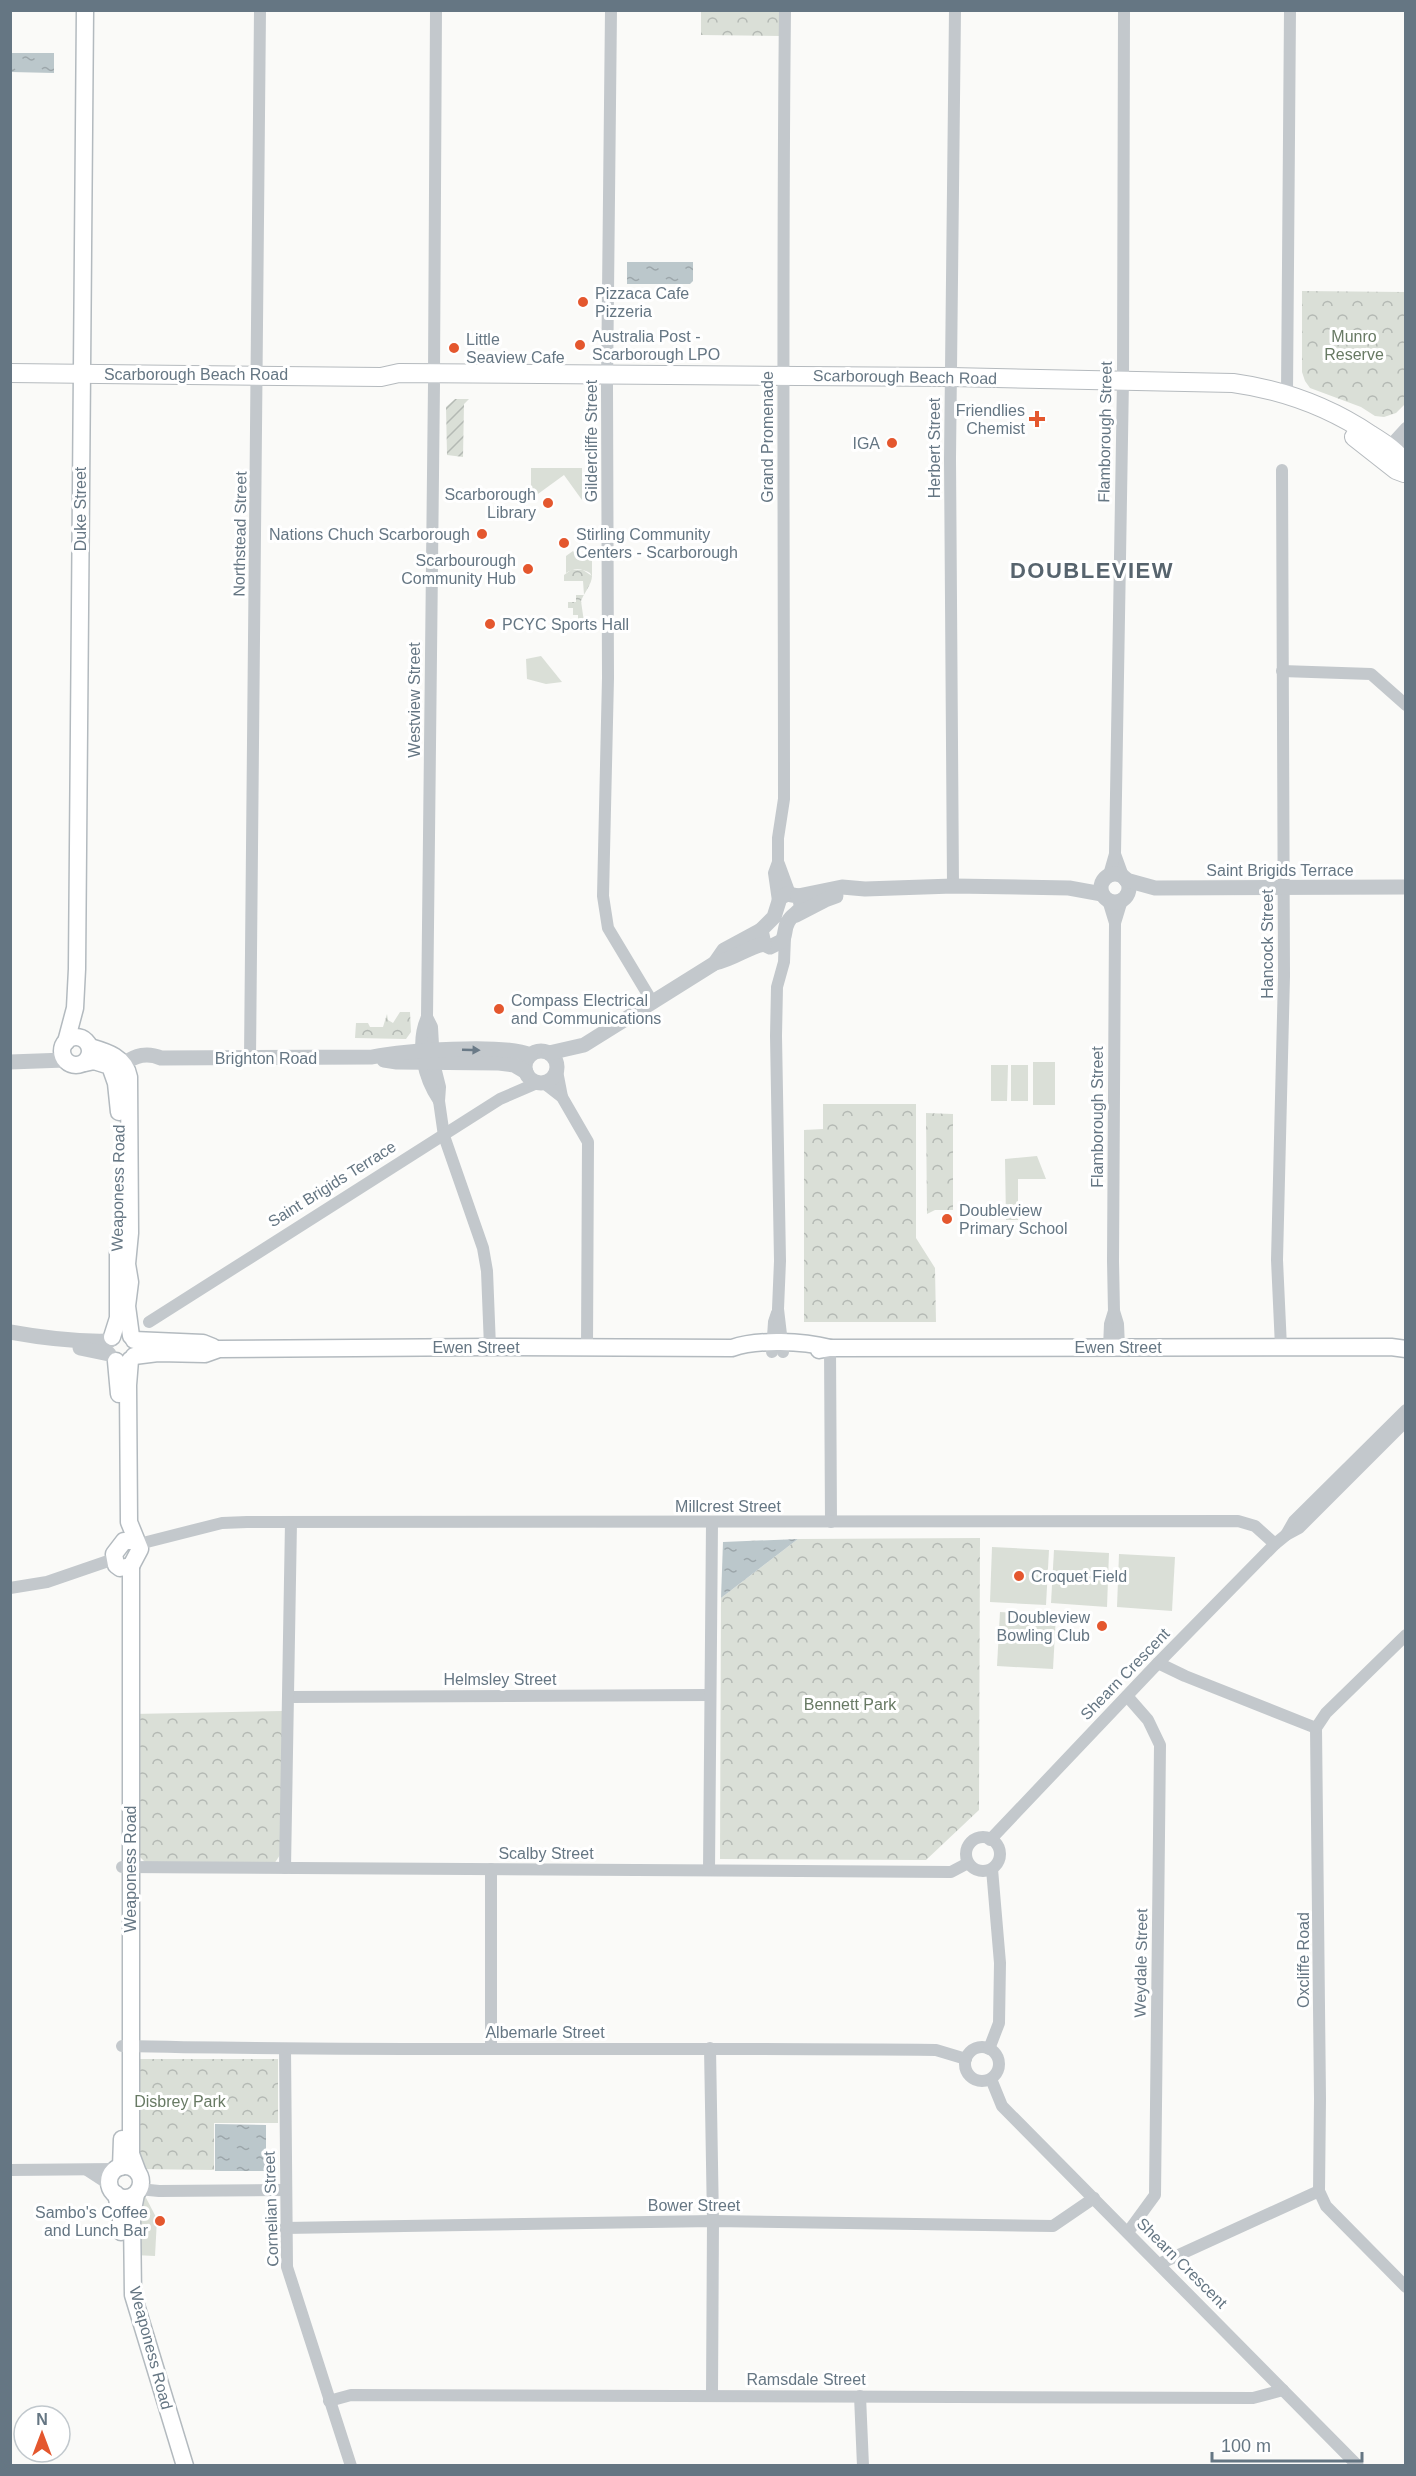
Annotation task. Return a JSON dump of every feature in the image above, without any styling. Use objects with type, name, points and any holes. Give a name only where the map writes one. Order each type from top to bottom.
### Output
[{"type":"main road","name":"Duke Street","points":[[65,1049],[75,1008],[86,10]]},
{"type":"main road","name":"Scarborough Beach Road","points":[[10,373],[381,377],[398,384],[434,379],[1123,385],[1233,383],[1287,393],[1317,404],[1352,422],[1394,454],[1396,470],[1406,474]]},
{"type":"main road","name":"Scarborough Beach Road","points":[[1123,385],[1259,398],[1314,415],[1394,454]]},
{"type":"main road","name":"Duke Street","points":[[75,1008],[86,1050]]},
{"type":"main road","points":[[86,1050],[73,1065],[65,1049],[74,1037],[86,1050],[116,1056],[122,1070]]},
{"type":"main road","name":"Weaponess Road","points":[[122,1070],[130,1233],[128,1264],[130,1282],[119,1386],[128,1554],[126,2046],[132,2178],[133,2295],[185,2466]]},
{"type":"main road","name":"Ewen Street","points":[[122,1348],[158,1353],[205,1354],[219,1349],[490,1347],[732,1348],[743,1353],[777,1348],[814,1351],[830,1348],[1114,1347],[1390,1347],[1406,1349]]},
{"type":"main road","name":"Weaponess Road","points":[[132,2178],[110,2178],[121,2217],[124,2297],[130,2325],[174,2466]]},
{"type":"main road","points":[[113,2190],[127,2197],[132,2178]]},
{"type":"street","name":"Northstead Street","points":[[250,1058],[260,10]]},
{"type":"street","name":"Westview Street","points":[[435,10],[434,379],[427,1017],[423,1026],[428,1056],[440,1088],[439,1101],[444,1136],[483,1248],[487,1271],[490,1347]]},
{"type":"street","name":"Gildercliffe Street","points":[[611,10],[607,380],[608,678],[603,896],[608,928],[652,1002]]},
{"type":"street","name":"Grand Promenade","points":[[785,10],[782,289],[784,799],[778,838],[778,862],[774,873],[789,897]]},
{"type":"street","name":"Herbert Street","points":[[953,886],[951,382],[955,10]]},
{"type":"street","name":"Flamborough Street","points":[[1114,1347],[1110,1324],[1114,1311],[1115,854],[1123,385],[1124,10]]},
{"type":"street","points":[[1287,393],[1290,10]]},
{"type":"street","points":[[1394,454],[1406,428]]},
{"type":"street","name":"Hancock Street","points":[[1281,1347],[1277,1260],[1284,888],[1282,470]]},
{"type":"street","points":[[1282,671],[1371,674],[1406,705]]},
{"type":"street","name":"Saint Brigids Terrace","points":[[789,897],[842,887],[865,890],[953,886],[1406,887]]},
{"type":"street","name":"Saint Brigids Terrace","points":[[796,915],[825,900],[851,896],[865,890]]},
{"type":"street","points":[[777,1348],[774,1322],[778,1309],[780,1261],[777,987],[784,962],[788,922],[796,915],[801,905],[789,897],[774,917],[765,940],[780,971]]},
{"type":"street","points":[[536,1080],[549,1082],[557,1070],[584,1045],[715,963],[724,950],[765,940],[777,945],[785,937]]},
{"type":"street","points":[[562,1097],[536,1080],[527,1060],[530,1055],[538,1051],[549,1053],[584,1045]]},
{"type":"street","points":[[10,1054],[65,1049]]},
{"type":"street","points":[[10,1062],[65,1049]]},
{"type":"street","name":"Brighton Road","points":[[122,1070],[133,1057],[143,1055],[161,1058],[372,1057],[397,1062],[428,1056],[511,1051],[530,1055]]},
{"type":"street","points":[[549,1053],[554,1058],[562,1097],[588,1142],[587,1348]]},
{"type":"street","name":"Brighton Road","points":[[428,1056],[514,1065],[536,1080]]},
{"type":"street","name":"Saint Brigids Terrace","points":[[149,1322],[303,1222],[500,1099],[517,1093],[536,1080]]},
{"type":"street","name":"Ewen Street","points":[[10,1332],[50,1339],[55,1344],[122,1348]]},
{"type":"street","points":[[830,1348],[831,1522]]},
{"type":"street","name":"Shearn Crescent","points":[[1286,1535],[1294,1521],[1406,1410]]},
{"type":"street","name":"Shearn Crescent","points":[[990,1840],[1275,1544],[1299,1528],[1406,1421]]},
{"type":"street","name":"Millcrest Street","points":[[10,1588],[47,1582],[174,1536],[222,1523],[1238,1521],[1255,1526],[1275,1544]]},
{"type":"street","points":[[285,1868],[290,1697],[291,1522]]},
{"type":"street","points":[[709,1870],[712,1523]]},
{"type":"street","points":[[1158,1663],[1316,1728],[1326,1713],[1406,1635]]},
{"type":"street","name":"Helmsley Street","points":[[290,1697],[710,1695]]},
{"type":"street","name":"Weydale Street","points":[[1127,1696],[1148,1720],[1160,1746],[1155,2195],[1128,2232]]},
{"type":"street","name":"Oxcliffe Road","points":[[1316,1728],[1320,2099],[1318,2191]]},
{"type":"street","points":[[989,2049],[999,2023],[1000,1963],[992,1869],[1000,1858],[998,1845],[987,1837],[974,1839],[966,1850],[968,1863],[979,1871],[992,1869]]},
{"type":"street","name":"Scalby Street","points":[[126,1867],[951,1872],[968,1863]]},
{"type":"street","points":[[491,1869],[491,2049]]},
{"type":"street","name":"Albemarle Street","points":[[126,2046],[285,2049],[936,2050],[966,2059]]},
{"type":"street","points":[[710,2048],[713,2221],[712,2395]]},
{"type":"street","points":[[977,2048],[989,2049],[998,2057],[997,2073],[991,2079],[982,2081],[968,2075],[965,2068],[966,2059],[970,2052],[977,2048]]},
{"type":"street","name":"Cornelian Street","points":[[285,2049],[286,2266],[351,2466]]},
{"type":"street","name":"Shearn Crescent","points":[[991,2079],[1002,2106],[1358,2466]]},
{"type":"street","points":[[10,2170],[87,2170],[132,2178],[159,2191],[285,2190]]},
{"type":"street","points":[[87,2170],[113,2190]]},
{"type":"street","points":[[1159,2264],[1318,2191],[1326,2206],[1406,2287]]},
{"type":"street","name":"Bower Street","points":[[285,2228],[713,2221],[1053,2226],[1094,2198]]},
{"type":"street","name":"Ramsdale Street","points":[[329,2401],[351,2395],[1253,2398],[1283,2390]]},
{"type":"street","points":[[860,2396],[862,2466]]},
{"type":"green space","points":[[701,11],[780,11],[780,36],[701,35]]},
{"type":"green space","name":"Munro Reserve","points":[[1302,291],[1405,292],[1405,404],[1396,413],[1384,417],[1375,416],[1361,407],[1310,388],[1302,372]]},
{"type":"green space","points":[[455,399],[469,399],[464,404],[463,457],[447,455],[446,407]]},
{"type":"green space","points":[[531,468],[582,468],[582,500],[564,475],[531,499]]},
{"type":"green space","points":[[592,549],[592,577],[590,573],[581,569],[566,573],[566,556],[573,551],[580,559]]},
{"type":"green space","points":[[571,570],[583,570],[592,576],[584,595],[583,581],[564,581],[564,575]]},
{"type":"green space","points":[[576,595],[584,595],[581,601],[584,622],[578,622],[578,615],[573,615],[573,608],[568,608],[568,602],[576,602]]},
{"type":"green space","points":[[541,656],[562,682],[546,684],[527,679],[526,659]]},
{"type":"green space","points":[[400,1012],[410,1012],[411,1032],[406,1039],[355,1038],[356,1023],[368,1023],[370,1027],[383,1027],[387,1014],[388,1020],[393,1023]]},
{"type":"green space","points":[[1033,1062],[1055,1062],[1055,1105],[1033,1105]]},
{"type":"green space","points":[[991,1065],[1008,1065],[1007,1101],[991,1101]]},
{"type":"green space","points":[[1011,1065],[1028,1065],[1028,1101],[1011,1101]]},
{"type":"green space","points":[[823,1104],[916,1104],[916,1238],[935,1268],[936,1322],[804,1322],[804,1130],[823,1129]]},
{"type":"green space","points":[[926,1113],[953,1114],[953,1210],[935,1210],[927,1214]]},
{"type":"green space","points":[[1037,1156],[1046,1179],[1018,1179],[1018,1220],[1006,1220],[1005,1159]]},
{"type":"green space","name":"Bennett Park","points":[[980,1538],[979,1810],[926,1860],[720,1859],[721,1598],[798,1539]]},
{"type":"green space","name":"Croquet Field","points":[[992,1547],[1049,1550],[1046,1605],[990,1602]]},
{"type":"green space","name":"Croquet Field","points":[[1054,1550],[1109,1553],[1107,1607],[1051,1603]]},
{"type":"green space","name":"Croquet Field","points":[[1119,1554],[1175,1557],[1172,1611],[1117,1607]]},
{"type":"green space","name":"Croquet Field","points":[[1000,1612],[1056,1615],[1053,1669],[997,1666]]},
{"type":"green space","points":[[283,1711],[286,1846],[274,1864],[147,1864],[133,1850],[133,1714]]},
{"type":"green space","name":"Disbrey Park","points":[[138,2059],[278,2059],[278,2123],[214,2123],[214,2170],[138,2169]]},
{"type":"green space","points":[[144,2194],[157,2219],[155,2256],[134,2255]]},
{"type":"water","points":[[11,53],[54,53],[54,73],[11,72]]},
{"type":"water","points":[[627,262],[693,262],[693,281],[690,284],[627,284]]},
{"type":"water","points":[[798,1539],[721,1598],[723,1542]]},
{"type":"water","points":[[215,2124],[266,2125],[266,2171],[215,2171]]},
{"type":"place","name":"Pizzaca Cafe Pizzeria","points":[[583,302]]},
{"type":"place","name":"Australia Post - Scarborough LPO","points":[[580,345]]},
{"type":"place","name":"Little Seaview Cafe","points":[[454,348]]},
{"type":"place","name":"Friendlies Chemist","points":[[1037,419]]},
{"type":"place","name":"IGA","points":[[892,443]]},
{"type":"place","name":"Scarborough Library","points":[[548,503]]},
{"type":"place","name":"Nations Chuch Scarborough","points":[[482,534]]},
{"type":"place","name":"Stirling Community Centers - Scarborough","points":[[564,543]]},
{"type":"place","name":"Scarbourough Community Hub","points":[[528,569]]},
{"type":"place","name":"PCYC Sports Hall","points":[[490,624]]},
{"type":"place","name":"Compass Electrical and Communications","points":[[499,1009]]},
{"type":"place","name":"Doubleview Primary School","points":[[947,1219]]},
{"type":"place","name":"Croquet Field","points":[[1019,1576]]},
{"type":"place","name":"Doubleview Bowling Club","points":[[1102,1626]]},
{"type":"place","name":"Sambo's Coffee and Lunch Bar","points":[[160,2221]]},
{"type":"district","name":"DOUBLEVIEW","points":[[1092,570]]}]
